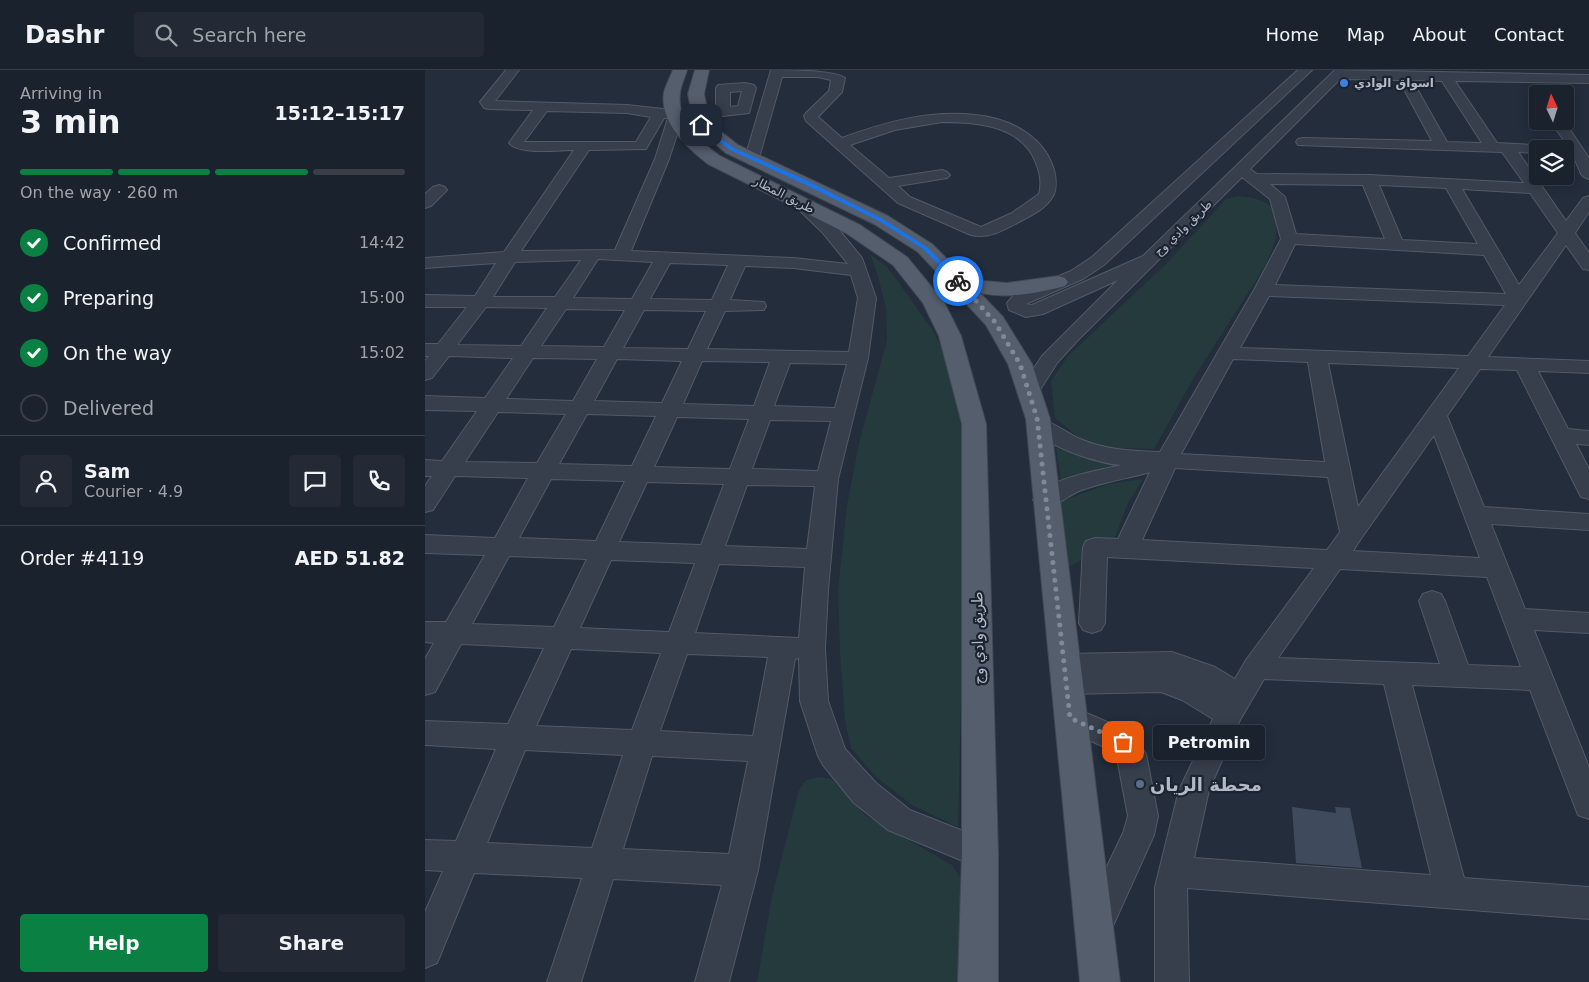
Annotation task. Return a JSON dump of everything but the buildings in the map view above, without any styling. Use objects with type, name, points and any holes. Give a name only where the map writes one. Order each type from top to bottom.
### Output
[{"type":"main road","name":"طريق المطار","points":[[680,70],[672,94],[671,114],[700,150],[715,160],[853,229],[900,261],[933,302]]},
{"type":"main road","name":"طريق المطار","points":[[702,70],[697,94],[701,125],[732,149],[881,220],[925,248],[955,278]]},
{"type":"main road","points":[[955,278],[972,284],[1001,290],[1020,290],[1058,282]]},
{"type":"main road","points":[[955,278],[995,322],[1020,364],[1038,425],[1100,982]]},
{"type":"main road","name":"طريق وادي وج","points":[[933,302],[949,336],[974,424],[980,853],[978,982]]},
{"type":"street","points":[[513,70],[487,102],[489,105],[627,109],[671,114]]},
{"type":"street","points":[[1153,258],[1036,310],[1026,311],[1016,306],[1016,303],[1021,298],[1077,275],[1098,261],[1306,70]]},
{"type":"street","points":[[752,158],[777,71],[825,73],[834,75],[837,78],[835,92],[811,116],[813,121],[905,200],[977,231],[984,232],[1030,209],[1046,195],[1049,180],[1043,157],[1031,142],[1013,130],[979,119],[949,117],[923,119],[872,132],[841,144]]},
{"type":"street","points":[[1340,72],[1403,76],[1450,74],[1526,79],[1589,79]]},
{"type":"street","name":"طريق وادي وج","points":[[1029,391],[1049,360],[1153,258],[1248,174],[1340,72]]},
{"type":"street","points":[[1450,74],[1499,147],[1535,188],[1589,265]]},
{"type":"street","points":[[1403,76],[1442,146]]},
{"type":"street","points":[[722,98],[722,111],[725,113],[743,111],[747,98],[769,98]]},
{"type":"street","points":[[542,108],[516,142],[521,146],[641,146],[671,114]]},
{"type":"street","points":[[621,255],[662,159],[671,114]]},
{"type":"street","points":[[813,121],[872,132]]},
{"type":"street","points":[[1563,130],[1577,149],[1589,174]]},
{"type":"street","points":[[1303,142],[1529,148]]},
{"type":"street","points":[[425,374],[434,350],[481,301],[584,147]]},
{"type":"street","points":[[1248,174],[1535,188]]},
{"type":"street","points":[[1126,549],[1167,459],[1263,290],[1289,239],[1277,197],[1248,174]]},
{"type":"street","points":[[886,183],[942,175]]},
{"type":"street","points":[[1369,180],[1396,245]]},
{"type":"street","points":[[1451,184],[1519,300]]},
{"type":"street","points":[[425,203],[439,190]]},
{"type":"street","points":[[1172,982],[1171,887],[1194,790],[1234,705],[1256,668],[1589,201]]},
{"type":"street","points":[[802,204],[829,229],[856,262],[867,298],[858,358],[827,479],[818,558],[812,648],[814,702],[833,756],[865,793],[899,820],[980,853]]},
{"type":"street","points":[[1289,239],[1490,250]]},
{"type":"street","points":[[425,262],[593,254],[793,263],[859,271]]},
{"type":"street","points":[[425,504],[593,254]]},
{"type":"street","points":[[425,684],[664,257]]},
{"type":"street","points":[[425,951],[516,737],[739,261]]},
{"type":"street","points":[[1263,290],[1519,300]]},
{"type":"street","points":[[425,301],[757,306]]},
{"type":"street","points":[[434,350],[858,358]]},
{"type":"street","points":[[1226,353],[1589,367]]},
{"type":"street","points":[[1317,356],[1352,534]]},
{"type":"street","points":[[564,982],[641,744],[781,357]]},
{"type":"street","points":[[1524,364],[1589,491]]},
{"type":"street","points":[[425,403],[843,415]]},
{"type":"street","points":[[1437,416],[1589,805]]},
{"type":"street","points":[[1038,425],[1057,438],[1081,449],[1103,455],[1338,470]]},
{"type":"street","points":[[1561,436],[1589,438]]},
{"type":"street","points":[[1045,500],[1070,486],[1167,459]]},
{"type":"street","points":[[425,468],[827,479]]},
{"type":"street","points":[[1477,515],[1589,522]]},
{"type":"street","points":[[425,544],[818,558]]},
{"type":"street","points":[[1092,623],[1095,547],[1497,568]]},
{"type":"street","points":[[1432,601],[1458,676]]},
{"type":"street","points":[[1517,619],[1589,623]]},
{"type":"street","points":[[425,632],[678,644],[812,648]]},
{"type":"street","points":[[711,982],[742,870],[783,648]]},
{"type":"street","points":[[1256,668],[1540,679]]},
{"type":"street","points":[[1395,673],[1452,892]]},
{"type":"street","points":[[1065,674],[1162,681],[1234,705]]},
{"type":"street","points":[[1070,718],[1123,742],[1131,754],[1143,816],[1138,835],[1094,929]]},
{"type":"street","points":[[425,733],[765,749]]},
{"type":"street","points":[[425,855],[742,870]]},
{"type":"street","points":[[1175,872],[1589,903]]},
{"type":"green space","points":[[1238,196],[1259,200],[1277,211],[1276,238],[1266,265],[1193,379],[1154,449],[1117,448],[1083,441],[1055,418],[1051,381],[1068,356],[1167,263],[1226,199]]},
{"type":"green space","points":[[870,254],[887,267],[933,331],[946,354],[963,414],[965,538],[958,827],[912,805],[875,776],[851,748],[845,720],[838,591],[847,505],[859,443],[887,340],[886,308]]},
{"type":"green space","points":[[1056,448],[1135,467],[1061,481]]},
{"type":"green space","points":[[1143,479],[1127,505],[1113,543],[1065,569],[1060,502],[1108,484]]},
{"type":"green space","points":[[819,777],[832,779],[866,816],[952,865],[962,880],[966,982],[757,982],[772,896],[799,790],[806,780]]},
{"type":"way so far","points":[[958,281],[995,322],[1020,364],[1037,418],[1070,718],[1123,742]]},
{"type":"place","name":"اسواق الوادي","points":[[1344,83]]},
{"type":"place","name":"Petromin","points":[[1123,742]]},
{"type":"place","name":"محطة الريان","points":[[1140,784]]},
{"type":"route","points":[[701,125],[732,149],[881,220],[925,248],[958,281]]}]
